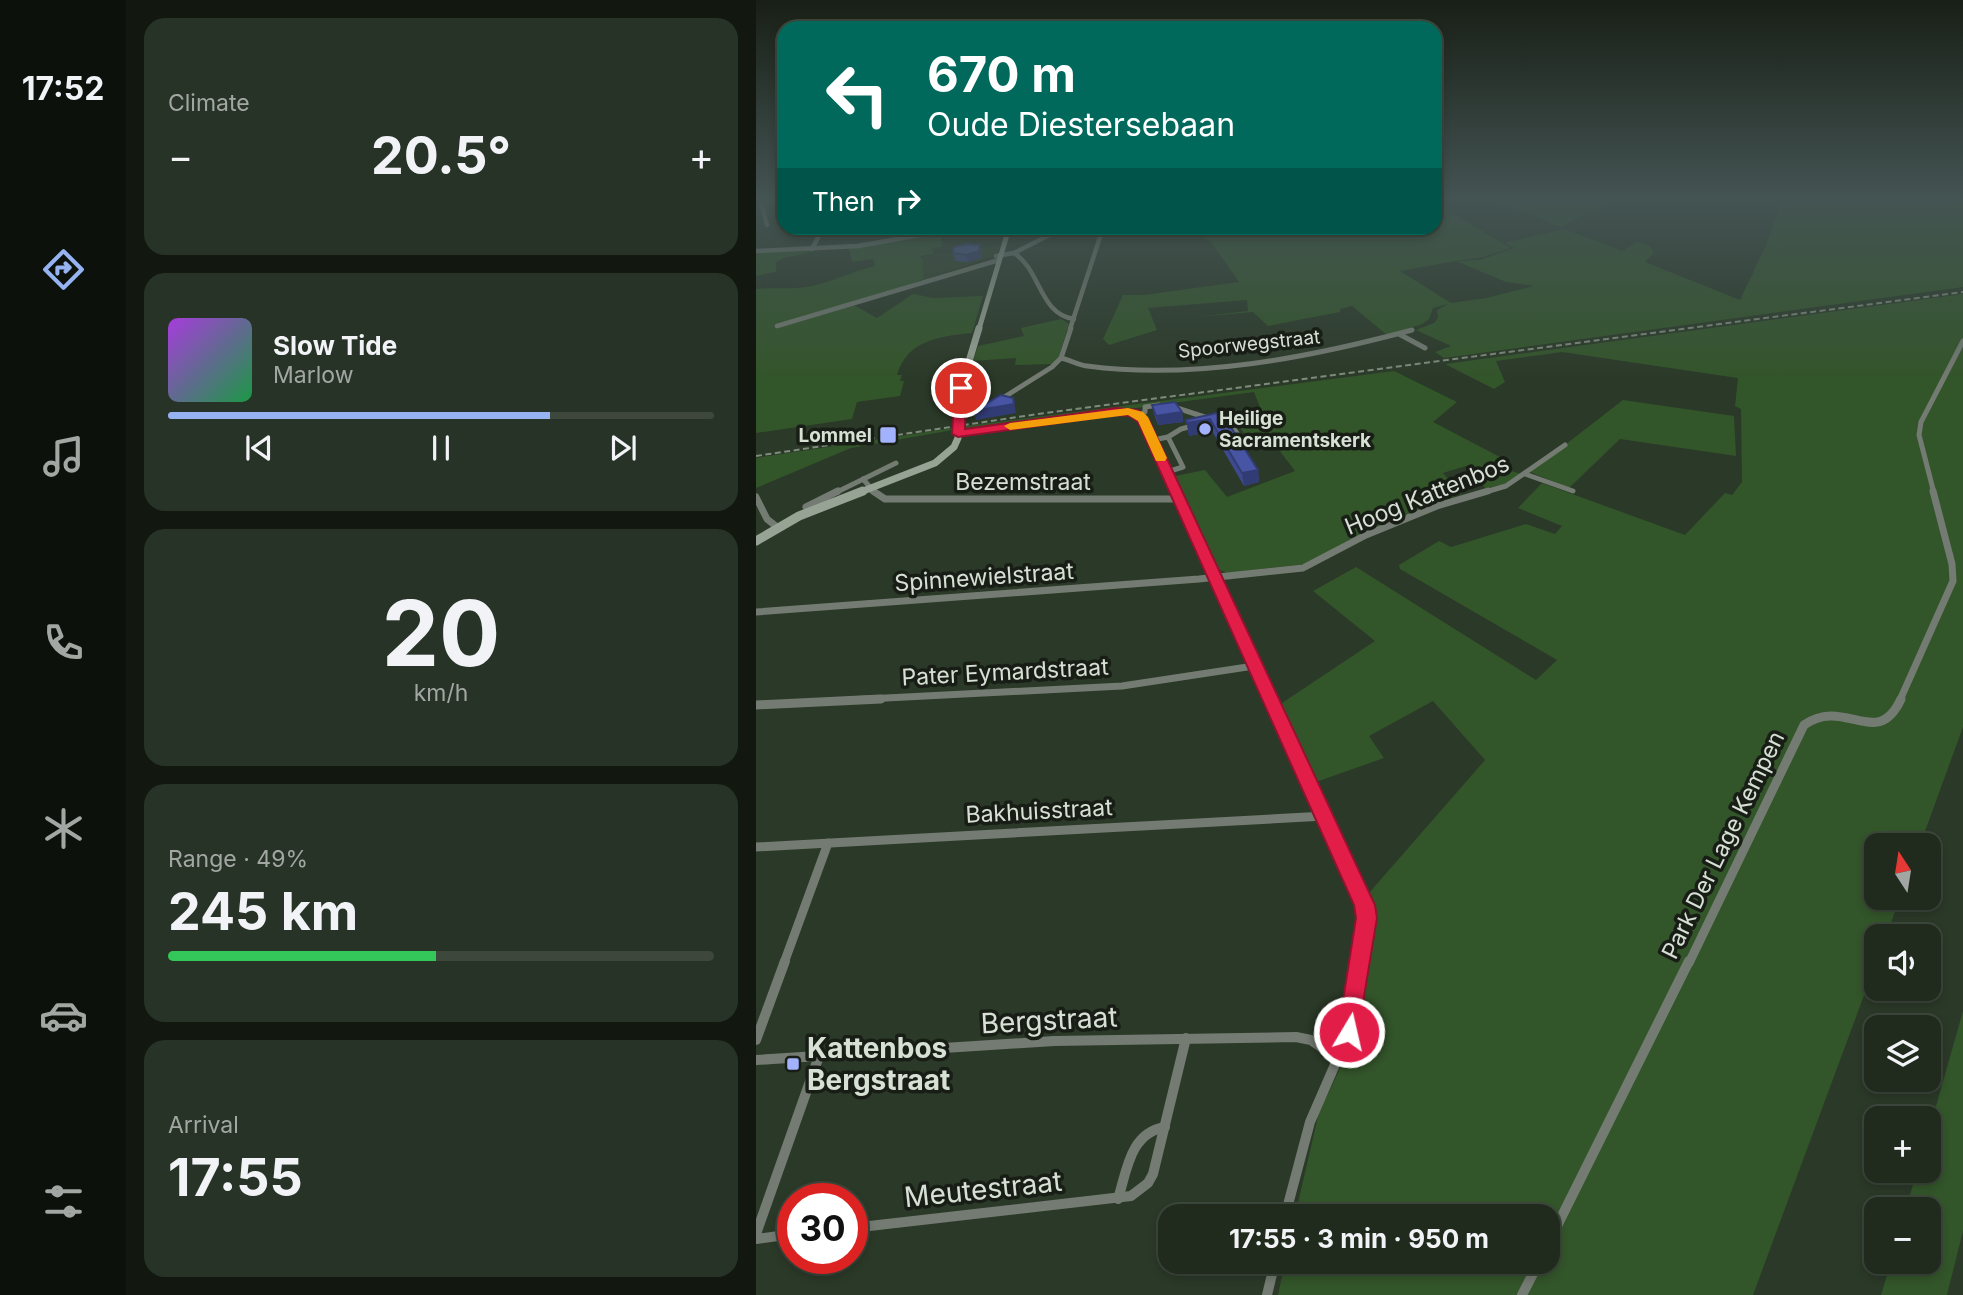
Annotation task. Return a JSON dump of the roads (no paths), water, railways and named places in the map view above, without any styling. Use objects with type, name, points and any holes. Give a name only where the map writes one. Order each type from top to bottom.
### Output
[{"type":"main road","points":[[756,541],[777,527],[921,469],[945,456],[957,443],[961,388],[999,259]]},
{"type":"street","points":[[777,326],[992,259]]},
{"type":"street","points":[[1024,259],[1042,296],[1063,317],[1074,319]]},
{"type":"street","points":[[959,425],[1052,367],[1061,358],[1093,259]]},
{"type":"street","name":"Spoorwegstraat","points":[[1061,358],[1086,366],[1220,365],[1336,349],[1412,330]]},
{"type":"street","points":[[1399,334],[1425,348]]},
{"type":"street","name":"Park Der Lage Kempen","points":[[1560,1220],[1804,725],[1816,715],[1828,713],[1872,725],[1885,723],[1894,715],[1953,581],[1952,564],[1919,435],[1921,422],[1963,341]]},
{"type":"street","points":[[959,425],[1177,406],[1232,426],[1246,447]]},
{"type":"street","points":[[1120,411],[1139,415],[1145,412],[1145,407]]},
{"type":"street","points":[[1139,415],[1153,440],[1254,666],[1356,884],[1367,918],[1350,1030],[1310,1122],[1288,1204]]},
{"type":"street","points":[[1153,440],[1168,437],[1188,426],[1220,420]]},
{"type":"street","points":[[1167,472],[1183,467],[1168,437]]},
{"type":"street","name":"Hoog Kattenbos","points":[[1214,577],[1303,568],[1377,531],[1447,502],[1506,486],[1565,445]]},
{"type":"street","points":[[806,507],[896,463]]},
{"type":"street","points":[[1525,474],[1573,491]]},
{"type":"street","points":[[863,480],[871,488]]},
{"type":"street","name":"Bezemstraat","points":[[871,488],[877,496],[885,499],[1179,499]]},
{"type":"street","points":[[756,497],[768,519],[777,527]]},
{"type":"street","name":"Spinnewielstraat","points":[[756,612],[1214,577]]},
{"type":"street","name":"Pater Eymardstraat","points":[[756,705],[1122,686],[1254,666]]},
{"type":"street","name":"Bakhuisstraat","points":[[756,847],[1325,816]]},
{"type":"street","points":[[756,1040],[828,843]]},
{"type":"street","name":"Bergstraat","points":[[756,1060],[1054,1041],[1186,1038],[1304,1038],[1339,1059]]},
{"type":"street","name":"Meutestraat","points":[[868,1226],[1130,1196],[1148,1184],[1186,1038]]},
{"type":"street","points":[[777,1235],[756,1237],[818,1056]]},
{"type":"street","points":[[1118,1199],[1140,1136],[1149,1129],[1165,1127]]},
{"type":"street","points":[[1266,1295],[1272,1274]]},
{"type":"street","points":[[1522,1295],[1533,1274]]},
{"type":"railway","points":[[756,456],[1038,414],[1963,292]]},
{"type":"place","name":"Heilige Sacramentskerk","points":[[1205,429]]},
{"type":"place","name":"Lommel","points":[[888,435]]},
{"type":"place","name":"Kattenbos Bergstraat","points":[[793,1064]]}]
